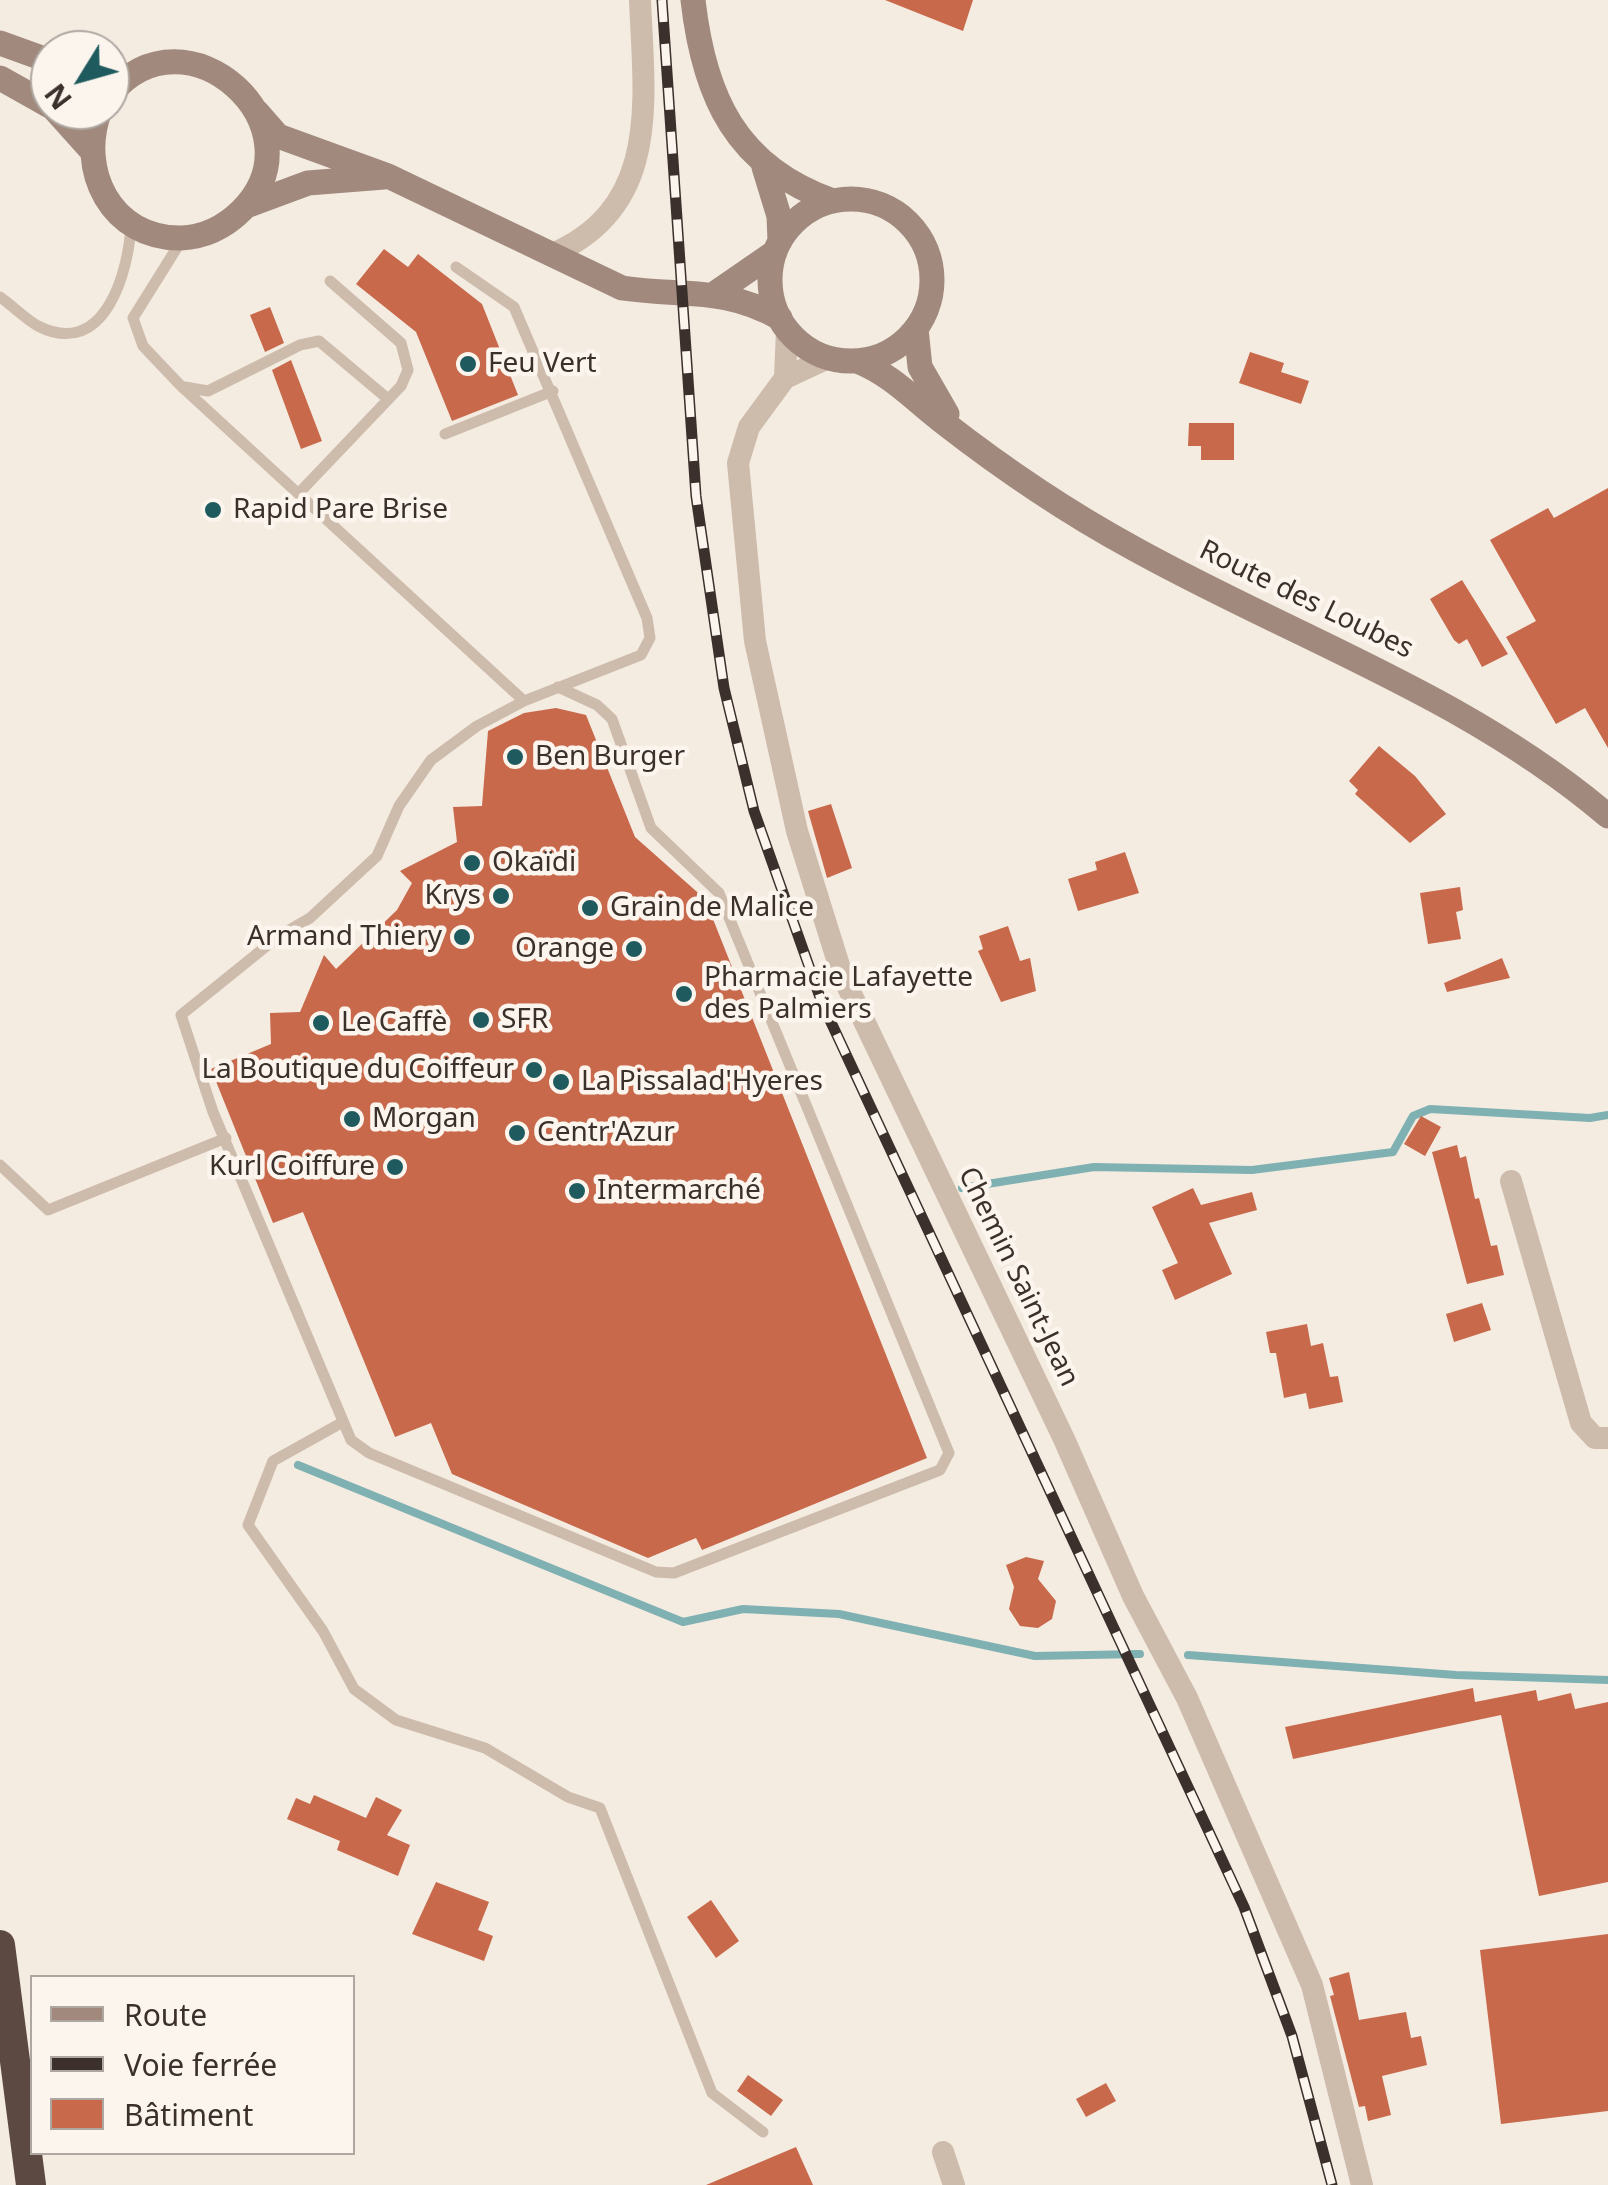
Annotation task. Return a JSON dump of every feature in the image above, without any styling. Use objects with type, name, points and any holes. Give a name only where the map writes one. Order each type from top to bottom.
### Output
[{"type":"highway","points":[[0,1946],[31,2185]]},
{"type":"main road","points":[[693,0],[698,47],[718,104],[764,167],[779,216],[771,286],[784,324]]},
{"type":"main road","points":[[0,43],[30,54]]},
{"type":"main road","points":[[130,72],[154,65],[202,66],[225,76],[278,136],[388,176],[622,288],[658,293],[716,292],[756,304],[813,352],[828,358],[857,361],[886,354],[916,329],[932,288],[928,256],[913,227],[876,203],[833,201],[764,167]]},
{"type":"main road","points":[[0,78],[30,95]]},
{"type":"main road","points":[[246,206],[265,161],[265,136],[257,112]]},
{"type":"main road","points":[[72,130],[90,149],[101,192],[131,224],[156,235],[183,238],[229,222],[246,206],[308,183],[388,176]]},
{"type":"main road","points":[[90,149],[95,130]]},
{"type":"main road","points":[[716,292],[778,246],[802,216],[833,201]]},
{"type":"main road","name":"Route des Loubes","points":[[916,329],[917,355],[930,391],[974,443]]},
{"type":"main road","name":"Route des Loubes","points":[[857,361],[897,382],[974,443],[1131,547],[1436,697],[1528,755],[1608,816]]},
{"type":"street","points":[[550,255],[587,236],[615,206],[631,176],[644,121],[640,0]]},
{"type":"street","points":[[784,324],[785,378],[828,358]]},
{"type":"street","name":"Chemin Saint-Jean","points":[[785,378],[740,444],[743,519],[755,642],[778,762],[842,974],[1064,1439],[1133,1596],[1187,1698],[1312,1985],[1362,2185]]},
{"type":"street","points":[[1511,1180],[1581,1422],[1595,1438],[1608,1438]]},
{"type":"street","points":[[943,2152],[954,2185]]},
{"type":"lane","points":[[0,297],[42,328],[88,327],[107,311],[120,287],[130,259],[131,224]]},
{"type":"lane","points":[[183,238],[132,318],[143,346],[181,386],[524,700]]},
{"type":"lane","points":[[456,267],[514,306],[647,618],[650,638],[641,655],[524,700],[477,726],[431,760],[399,806],[377,856],[310,918],[279,936],[181,1015],[226,1138],[351,1440],[369,1453],[656,1572],[674,1573],[940,1470],[949,1452],[719,893],[650,828],[612,719],[598,705],[558,687]]},
{"type":"lane","points":[[299,493],[388,399],[408,370],[401,343],[330,281]]},
{"type":"lane","points":[[181,386],[208,391],[300,345],[319,341],[388,399]]},
{"type":"lane","points":[[445,434],[553,390]]},
{"type":"lane","points":[[0,1165],[48,1210],[226,1138]]},
{"type":"lane","points":[[343,1422],[274,1461],[248,1525],[266,1556],[294,1587],[354,1689],[396,1720],[485,1748],[568,1797],[600,1808],[712,2092],[763,2132]]},
{"type":"building","points":[[885,0],[973,0],[963,31]]},
{"type":"building","name":"Feu Vert","points":[[384,249],[408,267],[418,254],[482,304],[518,395],[452,421],[416,332],[356,284]]},
{"type":"building","points":[[270,307],[284,343],[265,352],[250,315]]},
{"type":"building","points":[[1250,352],[1284,363],[1281,372],[1309,381],[1301,404],[1239,383]]},
{"type":"building","points":[[291,360],[322,441],[301,449],[272,370]]},
{"type":"building","points":[[1189,423],[1234,423],[1234,460],[1201,460],[1201,446],[1188,446]]},
{"type":"building","points":[[1608,488],[1608,748],[1585,708],[1556,724],[1506,637],[1536,621],[1490,540],[1548,508],[1554,518]]},
{"type":"building","points":[[1462,580],[1508,654],[1482,667],[1467,639],[1459,644],[1454,640],[1430,599]]},
{"type":"building","name":"Centr'Azur","points":[[556,708],[586,715],[635,837],[705,899],[927,1458],[702,1550],[696,1538],[648,1558],[452,1474],[431,1423],[395,1437],[303,1212],[273,1223],[211,1069],[271,1044],[270,1013],[300,1012],[324,955],[336,969],[397,910],[412,883],[400,871],[457,842],[453,807],[482,806],[488,731],[524,713]]},
{"type":"building","points":[[1379,746],[1415,776],[1446,814],[1410,843],[1355,794],[1358,790],[1349,781]]},
{"type":"building","points":[[831,804],[852,868],[827,878],[808,811]]},
{"type":"building","points":[[1125,852],[1139,893],[1078,911],[1068,879],[1097,870],[1095,862]]},
{"type":"building","points":[[1460,887],[1463,910],[1456,912],[1461,939],[1428,944],[1420,893]]},
{"type":"building","points":[[1008,926],[1020,961],[1030,958],[1036,991],[1001,1002],[978,951],[983,949],[979,936]]},
{"type":"building","points":[[1502,958],[1510,978],[1447,992],[1444,983]]},
{"type":"building","points":[[1421,1116],[1441,1127],[1425,1156],[1404,1144]]},
{"type":"building","points":[[1457,1145],[1460,1158],[1466,1156],[1475,1199],[1479,1198],[1491,1246],[1497,1245],[1504,1275],[1467,1284],[1432,1152]]},
{"type":"building","points":[[1193,1188],[1201,1205],[1252,1192],[1257,1210],[1209,1223],[1232,1274],[1175,1300],[1162,1270],[1178,1263],[1152,1207]]},
{"type":"building","points":[[1482,1303],[1491,1330],[1454,1342],[1446,1314]]},
{"type":"building","points":[[1307,1324],[1311,1346],[1323,1343],[1330,1377],[1338,1376],[1343,1402],[1309,1409],[1306,1393],[1284,1398],[1276,1353],[1270,1353],[1266,1332]]},
{"type":"building","points":[[1026,1557],[1044,1561],[1038,1579],[1056,1601],[1052,1619],[1038,1628],[1020,1626],[1009,1609],[1014,1587],[1006,1565]]},
{"type":"building","points":[[1473,1688],[1475,1702],[1536,1690],[1538,1701],[1571,1693],[1575,1709],[1608,1702],[1608,1882],[1539,1896],[1501,1715],[1293,1759],[1285,1727]]},
{"type":"building","points":[[314,1795],[366,1818],[376,1797],[402,1810],[387,1835],[410,1845],[398,1876],[337,1850],[340,1841],[287,1819],[296,1798],[310,1804]]},
{"type":"building","points":[[436,1882],[489,1902],[478,1930],[493,1936],[484,1961],[412,1934]]},
{"type":"building","points":[[711,1900],[739,1941],[716,1958],[687,1917]]},
{"type":"building","points":[[1608,1934],[1608,2111],[1501,2124],[1480,1950]]},
{"type":"building","points":[[1349,1972],[1359,2020],[1406,2012],[1411,2038],[1421,2036],[1427,2065],[1382,2076],[1391,2115],[1368,2121],[1365,2106],[1359,2107],[1330,1996],[1334,1995],[1329,1978]]},
{"type":"building","points":[[748,2075],[783,2100],[771,2116],[737,2091]]},
{"type":"building","points":[[1106,2083],[1116,2101],[1086,2117],[1076,2099]]},
{"type":"building","points":[[796,2147],[813,2185],[706,2185]]},
{"type":"waterway","points":[[962,1188],[1094,1167],[1252,1170],[1393,1152],[1413,1116],[1430,1109],[1590,1118],[1608,1115]]},
{"type":"waterway","points":[[298,1465],[683,1622],[743,1609],[839,1614],[1035,1656],[1140,1654]]},
{"type":"waterway","points":[[1188,1655],[1456,1675],[1608,1680]]},
{"type":"railway","points":[[662,0],[696,496],[724,688],[754,811],[822,1003],[1244,1907],[1292,2036],[1332,2185]]},
{"type":"place","name":"Feu Vert","points":[[468,364]]},
{"type":"place","name":"Rapid Pare Brise","points":[[213,510]]},
{"type":"place","name":"Ben Burger","points":[[515,757]]},
{"type":"place","name":"Okaïdi","points":[[472,863]]},
{"type":"place","name":"Krys","points":[[501,896]]},
{"type":"place","name":"Grain de Malice","points":[[590,908]]},
{"type":"place","name":"Armand Thiery","points":[[462,937]]},
{"type":"place","name":"Orange","points":[[634,949]]},
{"type":"place","name":"Pharmacie Lafayette des Palmiers","points":[[684,994]]},
{"type":"place","name":"SFR","points":[[481,1020]]},
{"type":"place","name":"Le Caffè","points":[[321,1023]]},
{"type":"place","name":"La Boutique du Coiffeur","points":[[534,1070]]},
{"type":"place","name":"La Pissalad'Hyeres","points":[[561,1082]]},
{"type":"place","name":"Morgan","points":[[352,1119]]},
{"type":"place","name":"Centr'Azur","points":[[517,1133]]},
{"type":"place","name":"Kurl Coiffure","points":[[395,1167]]},
{"type":"place","name":"Intermarché","points":[[577,1191]]}]
